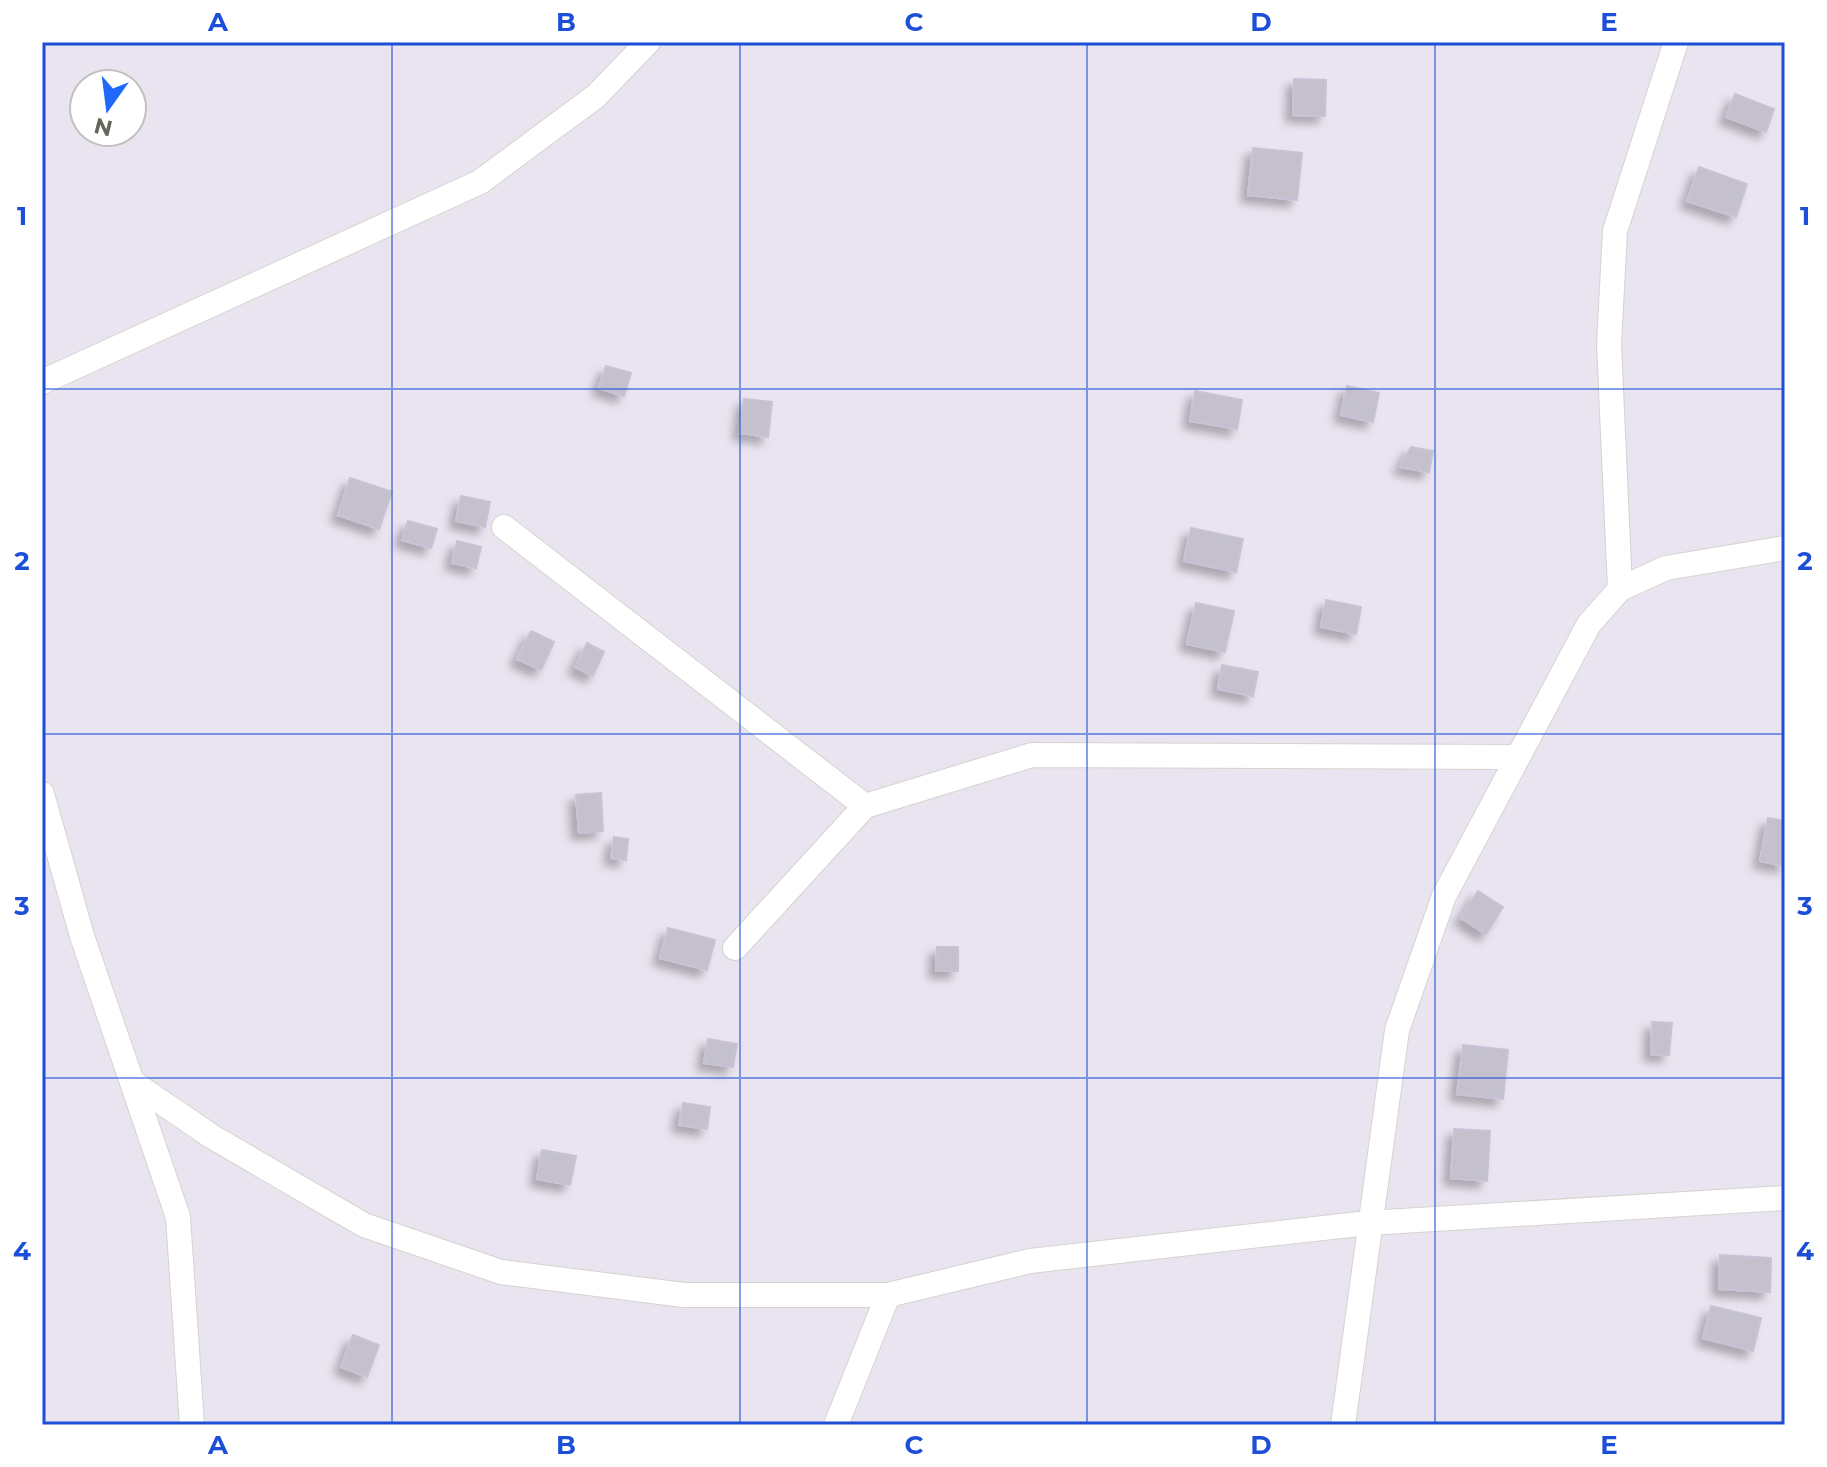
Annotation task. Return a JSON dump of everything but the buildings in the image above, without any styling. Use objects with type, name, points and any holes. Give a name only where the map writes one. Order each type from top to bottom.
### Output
[{"type":"street","points":[[42,382],[480,182],[596,96],[648,42]]},
{"type":"street","points":[[1620,589],[1609,344],[1615,231],[1676,42]]},
{"type":"street","points":[[504,527],[865,806]]},
{"type":"street","points":[[1343,1425],[1368,1223],[1397,1030],[1444,896],[1589,624],[1620,589],[1666,568],[1785,548]]},
{"type":"street","points":[[735,948],[865,806],[1032,755],[1518,757]]},
{"type":"street","points":[[42,794],[82,936],[178,1217],[192,1425]]},
{"type":"street","points":[[132,1082],[211,1136],[364,1225],[501,1272],[684,1295],[888,1295],[1030,1261],[1368,1223],[1785,1198]]},
{"type":"street","points":[[836,1425],[888,1295]]}]
